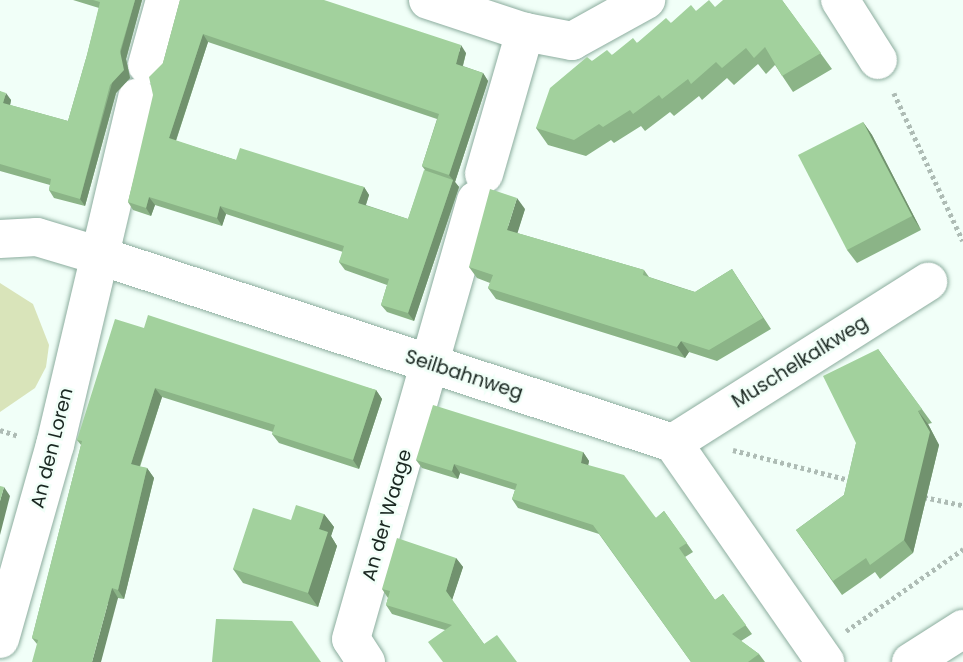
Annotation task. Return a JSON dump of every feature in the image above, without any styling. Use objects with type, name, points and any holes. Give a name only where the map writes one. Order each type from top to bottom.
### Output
[{"type":"street","name":"An den Loren","points":[[0,639],[55,445],[97,255],[165,0]]},
{"type":"street","points":[[428,0],[525,32],[572,41],[646,0]]},
{"type":"street","points":[[840,0],[878,60]]},
{"type":"street","name":"An der Waage","points":[[366,662],[351,639],[525,32]]},
{"type":"street","name":"Seilbahnweg","points":[[0,239],[37,237],[97,255],[673,443]]},
{"type":"street","name":"Muschelkalkweg","points":[[673,443],[928,282]]},
{"type":"street","points":[[673,443],[821,657]]},
{"type":"street","points":[[911,662],[963,629]]},
{"type":"path","points":[[878,60],[963,241]]},
{"type":"path","points":[[673,443],[720,446],[863,484]]},
{"type":"path","points":[[924,497],[963,505]]},
{"type":"path","points":[[821,657],[963,549]]},
{"type":"green space","points":[[0,283],[33,304],[49,345],[46,367],[35,388],[0,412]]},
{"type":"building","points":[[93,0],[135,0],[120,51],[124,70],[110,85],[80,199],[49,190],[51,179],[0,164],[0,91],[6,93],[3,103],[68,121],[100,2]]},
{"type":"building","points":[[180,0],[324,0],[461,45],[456,64],[483,73],[449,175],[422,166],[439,114],[203,34],[169,138],[236,160],[240,148],[364,187],[358,203],[408,219],[424,170],[453,180],[408,313],[381,305],[389,279],[339,262],[344,246],[220,206],[217,218],[149,197],[146,208],[128,202],[153,95],[149,77],[163,63]]},
{"type":"building","points":[[709,0],[715,7],[723,0],[782,0],[821,53],[782,76],[765,47],[754,58],[746,48],[722,68],[716,62],[691,84],[688,79],[662,99],[659,95],[633,114],[630,110],[603,127],[599,124],[574,140],[536,128],[550,88],[587,57],[592,61],[607,50],[612,55],[633,38],[637,43],[666,18],[671,23],[691,5],[696,11]]},
{"type":"building","points":[[863,122],[912,216],[847,250],[798,155]]},
{"type":"building","points":[[490,189],[517,198],[507,230],[644,270],[643,275],[675,286],[695,292],[732,269],[763,318],[709,350],[681,341],[677,347],[488,288],[493,275],[469,267]]},
{"type":"building","points":[[148,315],[376,390],[353,460],[272,434],[275,425],[155,388],[131,464],[147,468],[118,590],[112,588],[92,662],[32,662],[38,640],[32,638],[82,441],[77,440],[115,319],[144,328]]},
{"type":"building","points":[[878,349],[922,409],[918,411],[930,432],[904,540],[870,565],[866,558],[833,581],[796,530],[844,495],[856,443],[823,376]]},
{"type":"building","points":[[433,405],[583,452],[581,463],[624,475],[656,518],[664,511],[687,543],[679,548],[715,600],[723,594],[746,625],[732,634],[759,654],[748,662],[691,662],[593,525],[512,499],[517,484],[454,464],[452,471],[416,460]]},
{"type":"building","points":[[296,505],[324,514],[319,529],[328,532],[308,593],[233,569],[253,508],[291,520]]},
{"type":"building","points":[[397,538],[456,558],[446,591],[484,644],[497,635],[517,662],[443,662],[428,642],[452,625],[386,605],[390,591],[382,589]]},
{"type":"building","points":[[216,619],[292,621],[321,662],[212,662]]}]
